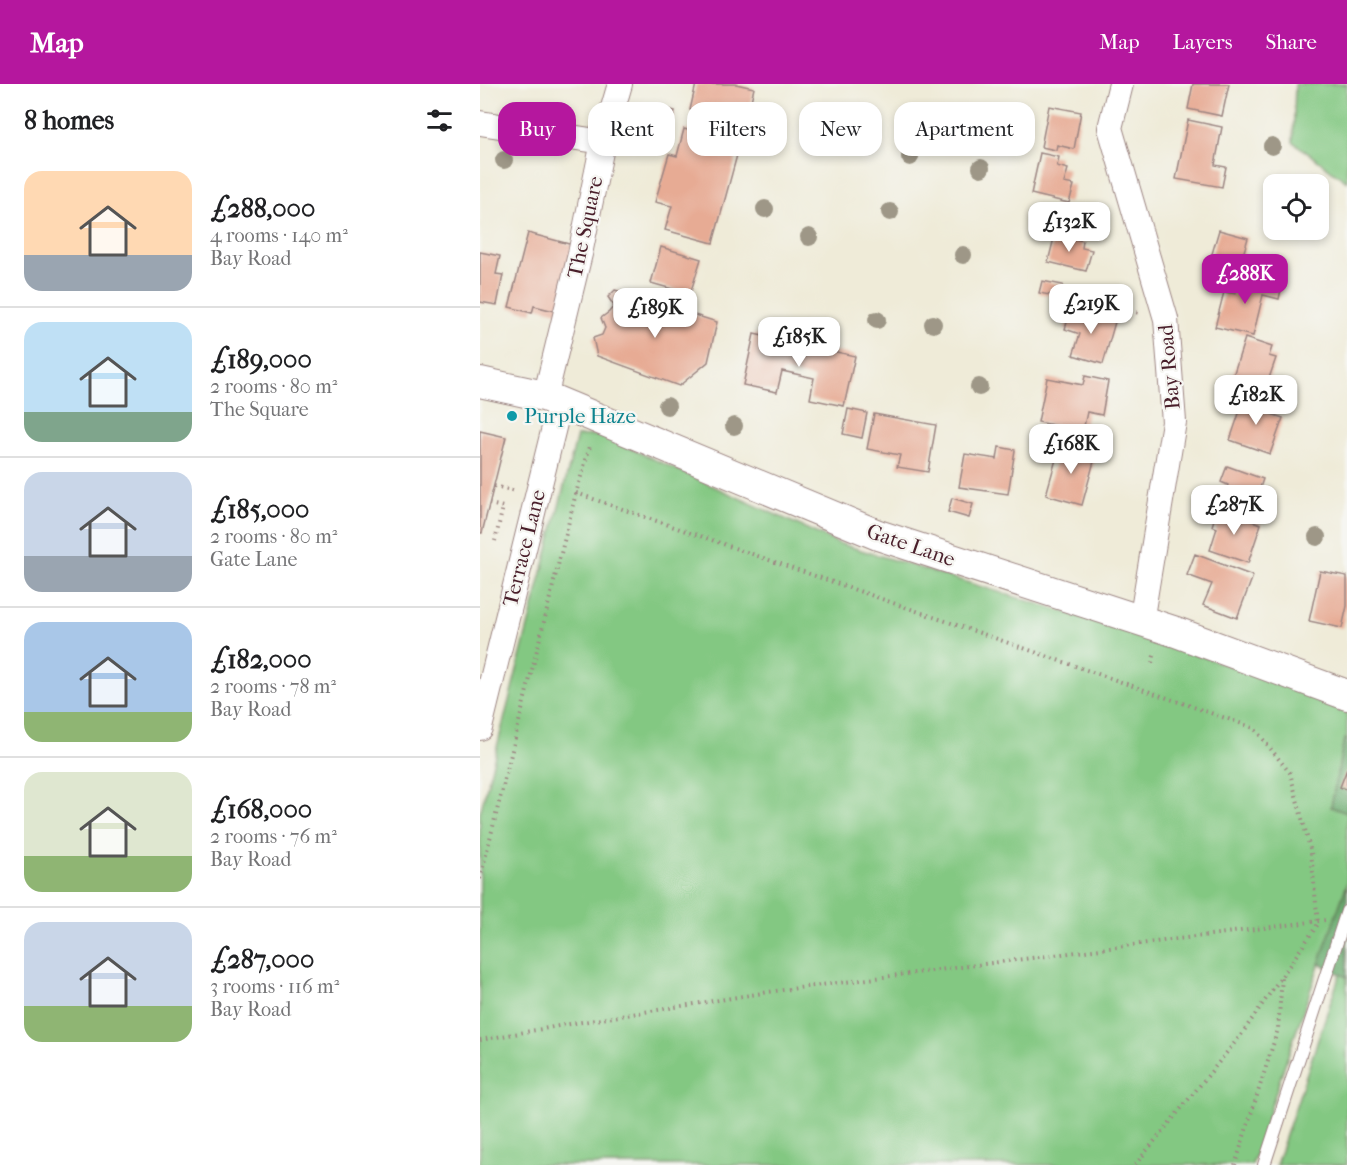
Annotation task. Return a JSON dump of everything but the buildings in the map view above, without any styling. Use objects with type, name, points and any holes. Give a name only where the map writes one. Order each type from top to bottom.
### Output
[{"type":"street","name":"The Square","points":[[615,102],[621,84]]},
{"type":"street","name":"Bay Road","points":[[1121,84],[1110,128],[1166,319],[1174,422],[1142,621]]},
{"type":"street","points":[[480,123],[588,140]]},
{"type":"street","name":"The Square","points":[[552,400],[548,385],[580,254],[600,156]]},
{"type":"street","name":"Gate Lane","points":[[480,382],[552,400],[878,535],[1176,632],[1347,695]]},
{"type":"street","name":"Terrace Lane","points":[[480,728],[552,400]]},
{"type":"lane","points":[[1264,1165],[1346,914]]},
{"type":"path","points":[[1072,297],[1166,319]]},
{"type":"path","points":[[480,879],[576,493],[593,438]]},
{"type":"path","points":[[576,493],[1254,728],[1290,773],[1311,852],[1318,923],[1241,1035],[1135,1165]]},
{"type":"path","points":[[489,504],[503,507],[495,541]]},
{"type":"path","points":[[480,1040],[775,991],[1318,923],[1332,926],[1346,914]]},
{"type":"path","points":[[1235,1165],[1278,1029],[1282,976]]},
{"type":"green space","points":[[1295,84],[1347,84],[1347,182],[1293,142]]},
{"type":"green space","points":[[601,435],[838,543],[1114,627],[1347,705],[1347,740],[1344,740],[1331,807],[1347,813],[1347,884],[1252,1165],[480,1165],[480,813],[577,436]]},
{"type":"green space","points":[[1344,739],[1347,740],[1347,813],[1331,807]]},
{"type":"green space","points":[[1347,884],[1347,977],[1319,964]]},
{"type":"green space","points":[[1340,974],[1347,977],[1347,1165],[1276,1165]]},
{"type":"place","name":"Purple Haze","points":[[512,416]]}]
